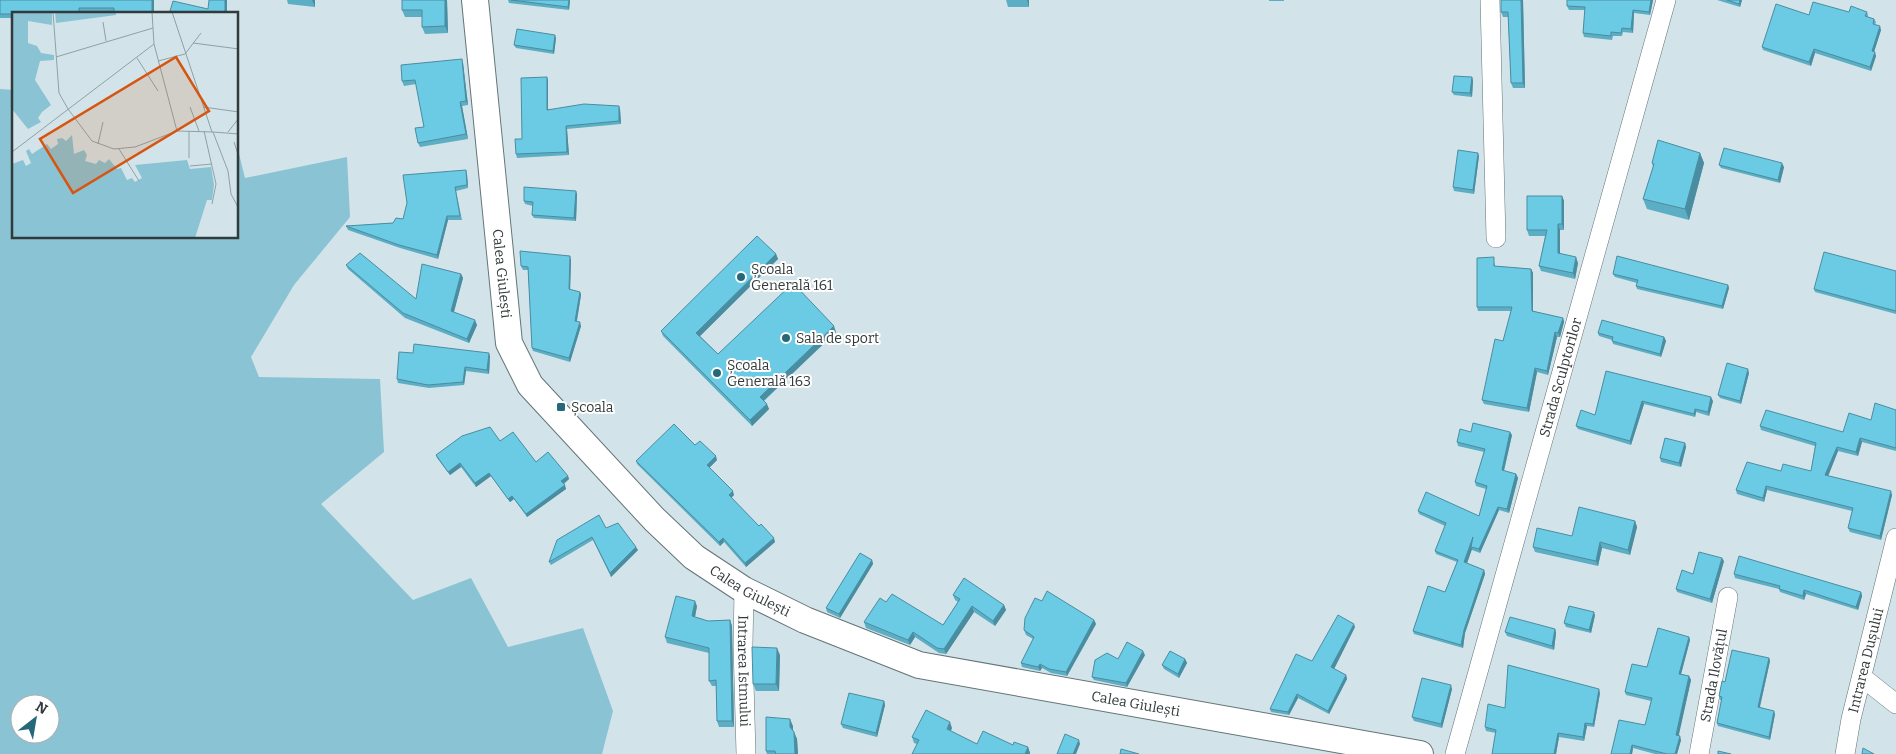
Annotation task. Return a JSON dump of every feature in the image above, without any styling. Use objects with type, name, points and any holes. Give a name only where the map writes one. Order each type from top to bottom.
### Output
[{"type":"main road","name":"Calea Giulești","points":[[475,0],[509,342],[530,385],[654,519],[694,557],[744,590],[805,620],[919,665],[1420,754]]},
{"type":"street","points":[[1490,0],[1496,238]]},
{"type":"street","name":"Strada Sculptorilor","points":[[1455,754],[1666,0]]},
{"type":"street","name":"Intrarea Dușului","points":[[1845,754],[1896,538]]},
{"type":"street","name":"Intrarea Istmului","points":[[744,590],[743,645],[746,754]]},
{"type":"street","name":"Strada Ilovățul","points":[[1699,754],[1728,597]]},
{"type":"street","points":[[1862,677],[1896,704]]},
{"type":"shaded area","points":[[0,89],[12,90],[12,239],[239,239],[239,154],[245,178],[347,157],[350,217],[294,285],[251,357],[259,377],[380,379],[384,452],[321,504],[413,600],[471,578],[508,647],[583,628],[613,711],[602,754],[0,754]]},
{"type":"building","points":[[0,0],[152,0],[152,12],[114,12],[114,8],[79,8],[79,12],[12,12],[12,14],[0,14]]},
{"type":"building","points":[[209,0],[225,0],[225,12],[170,11],[173,1],[208,9]]},
{"type":"building","points":[[402,0],[445,0],[445,26],[422,27],[422,10],[402,10]]},
{"type":"building","points":[[511,0],[569,0],[568,7]]},
{"type":"building","points":[[1501,0],[1521,0],[1523,83],[1511,83],[1508,12],[1501,12]]},
{"type":"building","points":[[1567,0],[1651,0],[1649,12],[1633,10],[1631,29],[1622,28],[1621,33],[1611,32],[1611,36],[1583,33],[1585,7],[1567,6]]},
{"type":"building","points":[[1727,0],[1740,0],[1739,4]]},
{"type":"building","points":[[1813,2],[1849,12],[1851,6],[1867,12],[1865,16],[1874,19],[1873,24],[1880,26],[1872,51],[1875,52],[1870,67],[1814,49],[1809,62],[1762,47],[1776,4],[1809,15]]},
{"type":"building","points":[[517,29],[555,35],[553,51],[514,45]]},
{"type":"building","points":[[462,59],[466,101],[460,102],[466,134],[418,143],[415,128],[424,127],[415,80],[402,81],[401,65]]},
{"type":"building","points":[[1454,76],[1472,77],[1470,93],[1452,92]]},
{"type":"building","points":[[547,77],[547,110],[584,104],[619,106],[619,121],[566,126],[567,152],[516,154],[515,139],[522,139],[521,78]]},
{"type":"building","points":[[1658,140],[1700,153],[1685,209],[1643,199],[1654,164],[1652,163]]},
{"type":"building","points":[[1724,148],[1782,163],[1778,180],[1719,165]]},
{"type":"building","points":[[1458,150],[1478,153],[1473,190],[1453,187]]},
{"type":"building","points":[[466,170],[467,185],[455,187],[460,216],[447,216],[437,255],[399,245],[346,226],[393,223],[396,218],[403,219],[407,203],[403,175]]},
{"type":"building","points":[[524,187],[576,191],[574,218],[532,215],[533,202],[524,201]]},
{"type":"building","points":[[1527,196],[1562,196],[1562,224],[1558,224],[1558,253],[1576,257],[1573,273],[1539,266],[1547,230],[1527,230]]},
{"type":"building","points":[[757,236],[776,254],[696,333],[718,354],[793,283],[834,326],[760,397],[767,404],[750,420],[661,331]]},
{"type":"building","points":[[520,251],[570,256],[569,289],[580,292],[575,321],[580,322],[569,358],[532,348],[528,267],[521,266]]},
{"type":"building","points":[[1824,252],[1896,271],[1896,311],[1814,289]]},
{"type":"building","points":[[360,253],[416,299],[422,264],[461,274],[451,311],[475,320],[467,339],[403,313],[346,265]]},
{"type":"building","points":[[1617,256],[1728,285],[1722,306],[1636,286],[1638,280],[1613,274]]},
{"type":"building","points":[[1494,257],[1494,266],[1531,269],[1532,311],[1563,318],[1558,333],[1555,332],[1547,371],[1535,368],[1527,408],[1482,400],[1495,339],[1503,341],[1512,307],[1477,307],[1477,258]]},
{"type":"building","points":[[1602,320],[1664,337],[1660,354],[1612,341],[1613,337],[1598,333]]},
{"type":"building","points":[[414,344],[489,353],[487,370],[465,367],[463,382],[428,385],[397,379],[399,352],[413,353]]},
{"type":"building","points":[[1727,363],[1748,369],[1740,401],[1718,395]]},
{"type":"building","points":[[1606,371],[1711,397],[1708,412],[1695,409],[1694,414],[1642,401],[1630,441],[1576,426],[1581,410],[1595,415]]},
{"type":"building","points":[[1875,403],[1896,410],[1896,448],[1860,438],[1856,452],[1837,447],[1825,475],[1891,491],[1880,536],[1848,528],[1853,508],[1766,486],[1763,498],[1736,490],[1747,462],[1781,471],[1783,464],[1811,471],[1816,443],[1760,426],[1766,410],[1843,432],[1849,413],[1871,420]]},
{"type":"building","points":[[1473,423],[1510,432],[1502,470],[1516,474],[1507,509],[1498,507],[1479,549],[1471,547],[1473,537],[1464,562],[1484,570],[1464,630],[1461,645],[1413,631],[1428,586],[1445,592],[1458,560],[1435,551],[1446,523],[1418,511],[1426,492],[1479,516],[1487,486],[1475,482],[1485,449],[1457,442],[1460,429],[1471,432]]},
{"type":"building","points":[[674,424],[695,445],[700,441],[716,456],[707,465],[733,491],[729,495],[759,526],[761,524],[774,538],[745,563],[723,538],[719,542],[636,461]]},
{"type":"building","points":[[490,427],[500,441],[513,432],[536,462],[548,452],[568,476],[561,481],[565,485],[526,514],[512,496],[508,499],[489,473],[475,483],[460,463],[448,472],[436,455],[462,436]]},
{"type":"building","points":[[1665,438],[1685,443],[1679,463],[1660,458]]},
{"type":"building","points":[[1579,507],[1635,521],[1628,550],[1600,542],[1596,561],[1533,547],[1537,528],[1572,536]]},
{"type":"building","points":[[599,515],[606,528],[618,523],[636,547],[610,573],[592,537],[549,562],[557,540]]},
{"type":"building","points":[[1699,552],[1722,558],[1710,599],[1676,589],[1682,570],[1693,574]]},
{"type":"building","points":[[860,553],[872,560],[839,614],[826,608]]},
{"type":"building","points":[[1739,556],[1861,592],[1856,607],[1804,590],[1803,596],[1779,589],[1780,586],[1734,574]]},
{"type":"building","points":[[964,578],[1004,605],[993,621],[972,606],[944,649],[937,648],[913,632],[908,640],[864,622],[880,598],[886,602],[892,594],[943,625],[960,599],[953,595]]},
{"type":"building","points":[[1047,591],[1094,620],[1066,672],[1049,669],[1040,664],[1038,667],[1021,663],[1034,637],[1024,630],[1025,618],[1035,598],[1042,601]]},
{"type":"building","points":[[676,596],[695,601],[692,616],[708,621],[730,620],[732,721],[717,721],[716,680],[709,681],[709,648],[665,637]]},
{"type":"building","points":[[1569,606],[1594,612],[1589,630],[1564,623]]},
{"type":"building","points":[[1338,615],[1354,624],[1331,667],[1346,675],[1328,711],[1297,694],[1288,712],[1270,709],[1296,654],[1312,661]]},
{"type":"building","points":[[1510,617],[1555,629],[1552,646],[1505,632]]},
{"type":"building","points":[[1658,628],[1689,637],[1679,674],[1689,676],[1676,735],[1680,736],[1675,754],[1667,754],[1632,745],[1630,754],[1611,754],[1619,720],[1645,725],[1652,698],[1625,692],[1632,664],[1647,667]]},
{"type":"building","points":[[1127,642],[1143,651],[1126,683],[1092,677],[1095,660],[1107,653],[1118,659]]},
{"type":"building","points":[[752,647],[777,648],[776,684],[753,684]]},
{"type":"building","points":[[1732,650],[1769,658],[1758,707],[1774,711],[1769,737],[1717,723],[1722,697],[1719,696],[1722,681],[1725,682]]},
{"type":"building","points":[[1170,651],[1185,659],[1178,674],[1162,665]]},
{"type":"building","points":[[1508,665],[1599,689],[1593,724],[1585,723],[1583,737],[1558,733],[1554,754],[1492,754],[1496,730],[1485,727],[1488,704],[1505,708]]},
{"type":"building","points":[[1422,678],[1451,685],[1441,724],[1412,717]]},
{"type":"building","points":[[849,693],[884,701],[876,733],[841,724]]},
{"type":"building","points":[[926,710],[950,722],[947,729],[977,744],[983,731],[1013,745],[1014,742],[1028,747],[1025,754],[912,754],[919,740],[912,737]]},
{"type":"building","points":[[766,717],[790,719],[790,727],[794,732],[795,754],[776,754],[775,751],[766,751]]},
{"type":"building","points":[[1065,734],[1079,740],[1073,754],[1057,754]]},
{"type":"building","points":[[1863,748],[1874,754],[1862,754]]},
{"type":"building","points":[[1121,749],[1139,754],[1120,754]]},
{"type":"building","points":[[1718,751],[1731,754],[1718,754]]},
{"type":"place","name":"Școala Generală 161","points":[[741,277]]},
{"type":"place","name":"Sala de sport","points":[[786,338]]},
{"type":"place","name":"Școala Generală 163","points":[[717,373]]},
{"type":"place","name":"Școala","points":[[561,407]]}]
